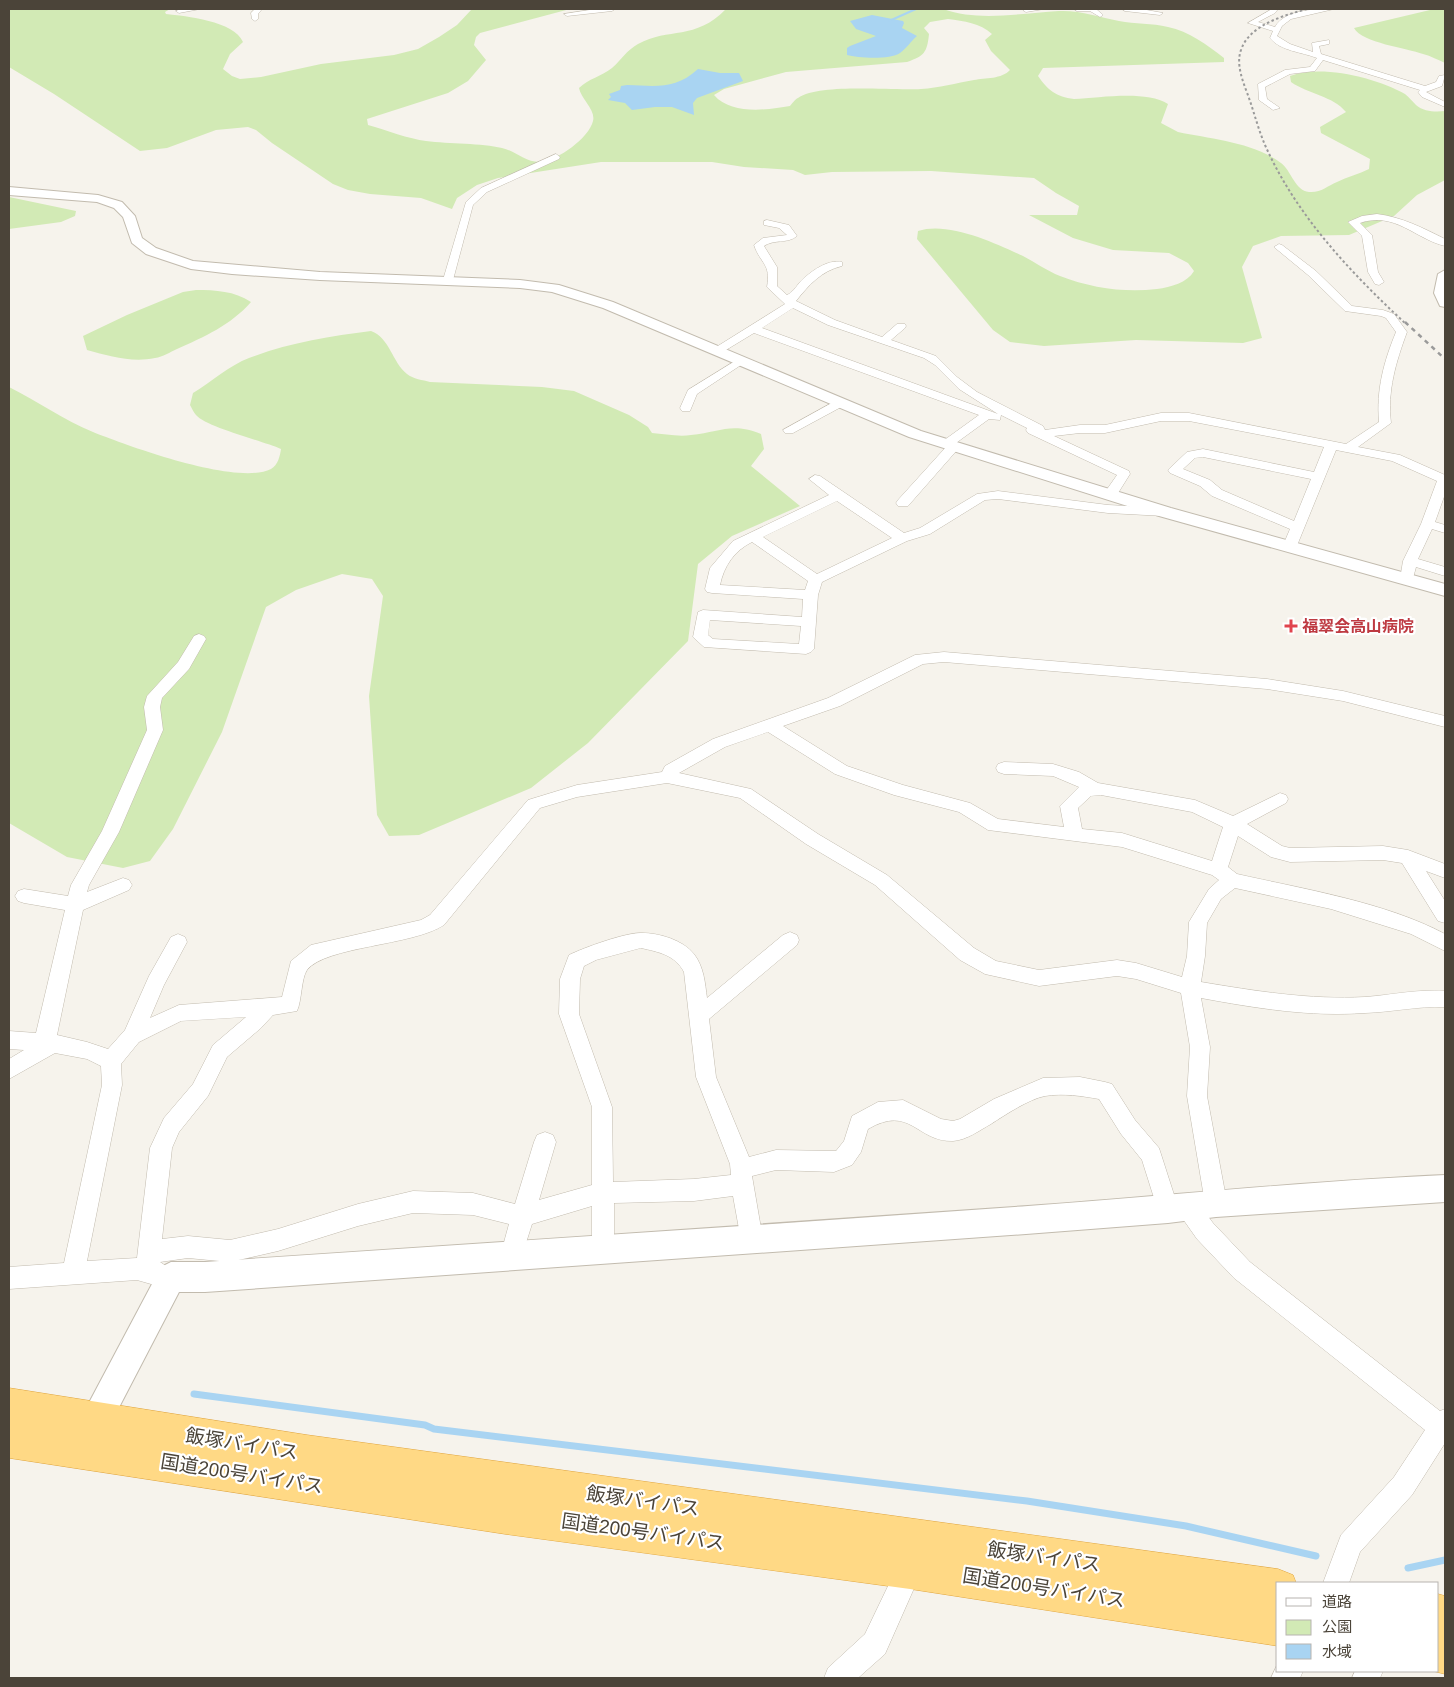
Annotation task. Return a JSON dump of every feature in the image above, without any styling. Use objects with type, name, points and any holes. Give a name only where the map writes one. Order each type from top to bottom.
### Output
[{"type":"highway","name":"飯塚バイパス","points":[[9,1406],[88,1435],[307,1455],[1276,1590]]},
{"type":"highway","name":"国道200号バイパス","points":[[9,1438],[88,1435],[505,1514],[910,1568],[1276,1624]]},
{"type":"street","points":[[179,11],[197,9]]},
{"type":"street","points":[[255,18],[254,13],[259,9]]},
{"type":"street","points":[[567,14],[612,9]]},
{"type":"street","points":[[1026,10],[1041,9]]},
{"type":"street","points":[[1077,10],[1092,9],[1100,15]]},
{"type":"street","points":[[1125,9],[1160,13]]},
{"type":"street","points":[[1276,9],[1252,23],[1278,30]]},
{"type":"street","points":[[1331,9],[1301,14],[1286,20],[1280,24],[1273,36],[1281,44],[1425,89],[1439,84],[1442,82],[1442,78],[1445,77]]},
{"type":"street","points":[[1320,56],[1314,45],[1326,42]]},
{"type":"street","points":[[1276,108],[1263,100],[1260,86],[1288,72],[1312,69],[1320,56]]},
{"type":"street","points":[[1425,89],[1422,92],[1425,95],[1445,105]]},
{"type":"street","points":[[448,280],[470,204],[484,190],[556,157]]},
{"type":"street","points":[[9,191],[98,199],[118,205],[129,216],[136,240],[151,251],[191,265],[320,276],[448,280],[554,288],[608,305],[915,434],[1164,512],[1445,590]]},
{"type":"street","points":[[1379,282],[1373,272],[1366,235],[1353,222],[1360,218],[1392,219],[1445,243]]},
{"type":"street","points":[[767,223],[788,228],[792,233],[792,236],[788,238],[771,239],[763,241],[759,245],[761,253],[772,264],[775,274],[772,287],[791,303],[834,324],[931,357],[945,367],[952,378],[996,410],[1040,428],[1041,434]]},
{"type":"street","points":[[1279,247],[1312,273],[1349,309],[1383,313],[1390,316],[1402,332],[1393,353],[1382,406],[1385,422],[1354,442],[1349,449]]},
{"type":"street","points":[[717,351],[754,329],[791,303],[810,276],[822,269],[838,264]]},
{"type":"street","points":[[1445,274],[1439,292],[1440,297],[1445,303]]},
{"type":"street","points":[[883,340],[902,326]]},
{"type":"street","points":[[754,329],[1041,434],[1124,474],[1110,495]]},
{"type":"street","points":[[686,408],[692,392],[740,361]]},
{"type":"street","points":[[934,394],[952,378]]},
{"type":"street","points":[[790,430],[839,403]]},
{"type":"street","points":[[903,503],[951,445],[988,414]]},
{"type":"street","points":[[1041,434],[1105,429],[1160,417],[1189,417],[1396,458],[1444,480],[1428,524],[1410,561],[1407,580]]},
{"type":"street","points":[[1289,548],[1331,446]]},
{"type":"street","points":[[1297,527],[1217,493],[1205,483],[1174,470],[1191,455],[1203,453],[1318,476]]},
{"type":"street","points":[[815,479],[902,538]]},
{"type":"street","points":[[808,622],[703,615],[700,637],[709,644],[806,649],[811,595],[816,580],[902,538],[925,531],[982,498],[998,495],[1108,509],[1164,512]]},
{"type":"street","points":[[811,595],[712,589],[717,568],[738,544],[838,496]]},
{"type":"street","points":[[1428,524],[1445,529]]},
{"type":"street","points":[[753,537],[816,580]]},
{"type":"street","points":[[1410,561],[1445,572]]},
{"type":"street","points":[[52,1044],[46,1037],[80,886],[110,832],[155,730],[152,707],[155,696],[184,664],[200,639]]},
{"type":"street","points":[[667,777],[671,770],[719,743],[834,702],[920,660],[944,657],[1267,684],[1343,696],[1445,721]]},
{"type":"street","points":[[769,725],[842,770],[900,791],[964,807],[994,826],[1122,840],[1225,874],[1331,902],[1417,928],[1445,943]]},
{"type":"street","points":[[1004,768],[1055,768],[1078,777],[1096,790]]},
{"type":"street","points":[[132,1036],[179,1013],[290,1005],[298,967],[318,951],[426,927],[437,920],[534,804],[577,791],[667,777],[744,793],[812,839],[881,880],[967,954],[992,968],[1039,978],[1117,968],[1136,971],[1190,988],[1263,1001],[1303,1004],[1364,1005],[1432,998],[1445,999]]},
{"type":"street","points":[[1074,835],[1069,806],[1087,790],[1096,790],[1195,806],[1233,824],[1277,852],[1290,855],[1383,853],[1408,857],[1445,871]]},
{"type":"street","points":[[1233,824],[1280,799]]},
{"type":"street","points":[[1216,1203],[1196,1096],[1200,1047],[1190,988],[1196,956],[1198,922],[1225,874],[1233,824]]},
{"type":"street","points":[[1408,857],[1445,916]]},
{"type":"street","points":[[24,896],[76,905],[123,885]]},
{"type":"street","points":[[603,1250],[602,1107],[569,1014],[570,979],[576,961],[590,953],[641,940],[669,946],[687,959],[694,972],[706,1077],[742,1176],[752,1240]]},
{"type":"street","points":[[699,1016],[790,940]]},
{"type":"street","points":[[73,1274],[112,1085],[111,1060],[132,1036],[156,982],[178,942]]},
{"type":"street","points":[[88,1435],[156,1267],[161,1148],[171,1125],[201,1089],[220,1051],[254,1022],[268,1006]]},
{"type":"street","points":[[9,1040],[52,1044],[98,1053],[111,1060]]},
{"type":"street","points":[[9,1070],[52,1044]]},
{"type":"street","points":[[219,1263],[230,1252],[278,1240],[358,1215],[413,1202],[473,1204],[522,1218],[557,1205],[602,1193],[694,1190],[742,1176],[776,1160],[834,1162],[844,1158],[853,1145],[859,1123],[878,1112],[903,1110],[938,1128],[953,1131],[966,1128],[1001,1106],[1043,1087],[1080,1086],[1105,1091],[1128,1127],[1151,1155],[1177,1208],[1205,1231],[1242,1270],[1443,1424],[1404,1486],[1350,1544],[1336,1582]]},
{"type":"street","points":[[512,1257],[545,1142]]},
{"type":"street","points":[[9,1278],[219,1263],[512,1257],[1177,1208],[1216,1203],[1445,1188]]},
{"type":"street","points":[[838,1678],[875,1644],[910,1568]]},
{"type":"green space","points":[[9,9],[170,9],[165,12],[166,14],[220,24],[238,35],[243,42],[230,54],[223,69],[240,79],[261,77],[321,64],[394,55],[418,49],[457,25],[472,9],[570,9],[480,33],[476,37],[474,45],[486,60],[468,81],[448,93],[367,119],[368,125],[412,138],[435,142],[494,146],[531,161],[541,162],[564,153],[579,141],[590,128],[593,121],[592,113],[579,88],[612,68],[634,46],[649,39],[704,26],[726,9],[943,9],[957,13],[986,16],[1059,11],[1074,12],[1176,29],[1204,44],[1224,58],[1224,62],[1043,68],[1038,76],[1057,95],[1074,99],[1135,96],[1159,100],[1168,104],[1161,123],[1178,132],[1231,142],[1258,150],[1281,163],[1300,188],[1304,191],[1313,192],[1369,169],[1370,159],[1321,133],[1320,127],[1346,112],[1334,102],[1291,82],[1290,76],[1317,72],[1349,74],[1393,88],[1405,94],[1423,109],[1445,111],[1445,180],[1417,195],[1394,216],[1349,235],[1281,236],[1253,246],[1242,267],[1262,338],[1243,343],[1136,340],[1044,346],[1010,342],[993,330],[917,239],[918,231],[943,229],[971,235],[1023,256],[1060,276],[1084,284],[1120,290],[1145,290],[1173,286],[1187,279],[1194,271],[1188,263],[1169,253],[1113,250],[1073,238],[1029,215],[1077,215],[1079,206],[1034,178],[931,171],[832,172],[805,175],[793,170],[744,167],[712,162],[601,162],[498,178],[477,185],[457,198],[452,209],[421,198],[370,194],[348,190],[333,184],[256,130],[248,127],[216,130],[167,148],[140,151],[54,94],[9,67]],"holes":[[[948,19],[977,25],[992,34],[985,40],[991,51],[1010,70],[998,77],[941,87],[839,89],[809,93],[795,100],[790,106],[760,110],[730,106],[714,95],[724,89],[786,72],[907,62],[921,56],[926,50],[929,34],[924,28],[930,22]]]},
{"type":"green space","points":[[1445,9],[1445,63],[1426,55],[1366,38],[1354,28],[1430,10]]},
{"type":"green space","points":[[9,197],[76,211],[75,216],[61,222],[9,229]]},
{"type":"green space","points":[[196,290],[225,292],[238,295],[251,302],[217,330],[164,356],[138,360],[87,350],[83,336],[127,315],[183,292]]},
{"type":"green space","points":[[371,331],[383,339],[402,369],[409,376],[418,379],[430,382],[542,387],[574,391],[629,415],[648,427],[652,433],[686,436],[734,428],[751,430],[761,434],[764,449],[751,466],[800,506],[732,536],[698,564],[688,641],[588,743],[531,788],[419,835],[389,836],[377,815],[369,696],[383,596],[372,579],[342,574],[296,590],[266,607],[222,732],[173,829],[150,861],[123,868],[67,857],[9,823],[9,387],[82,427],[131,446],[182,462],[209,468],[255,473],[271,469],[278,460],[281,449],[202,420],[195,414],[190,405],[193,393],[249,358],[309,341]]},
{"type":"water","points":[[872,15],[903,21],[902,28],[917,36],[902,51],[889,57],[874,58],[847,55],[847,48],[850,46],[876,36],[856,29],[850,21]]},
{"type":"water","points":[[698,69],[720,73],[739,73],[743,81],[697,98],[693,103],[694,115],[672,107],[632,110],[625,103],[608,100],[611,97],[609,94],[620,90],[621,86],[673,84],[690,76]]},
{"type":"waterway","points":[[889,21],[916,9]]},
{"type":"waterway","points":[[194,1394],[425,1425],[434,1429],[1027,1501],[1186,1526],[1316,1556]]},
{"type":"waterway","points":[[1408,1568],[1445,1560]]},
{"type":"railway","points":[[1307,9],[1269,22],[1245,41],[1239,56],[1243,82],[1265,145],[1278,171],[1308,219],[1345,263],[1406,324]]},
{"type":"railway","points":[[1405,322],[1445,359]]},
{"type":"place","name":"福翠会高山病院","points":[[1291,626]]}]
